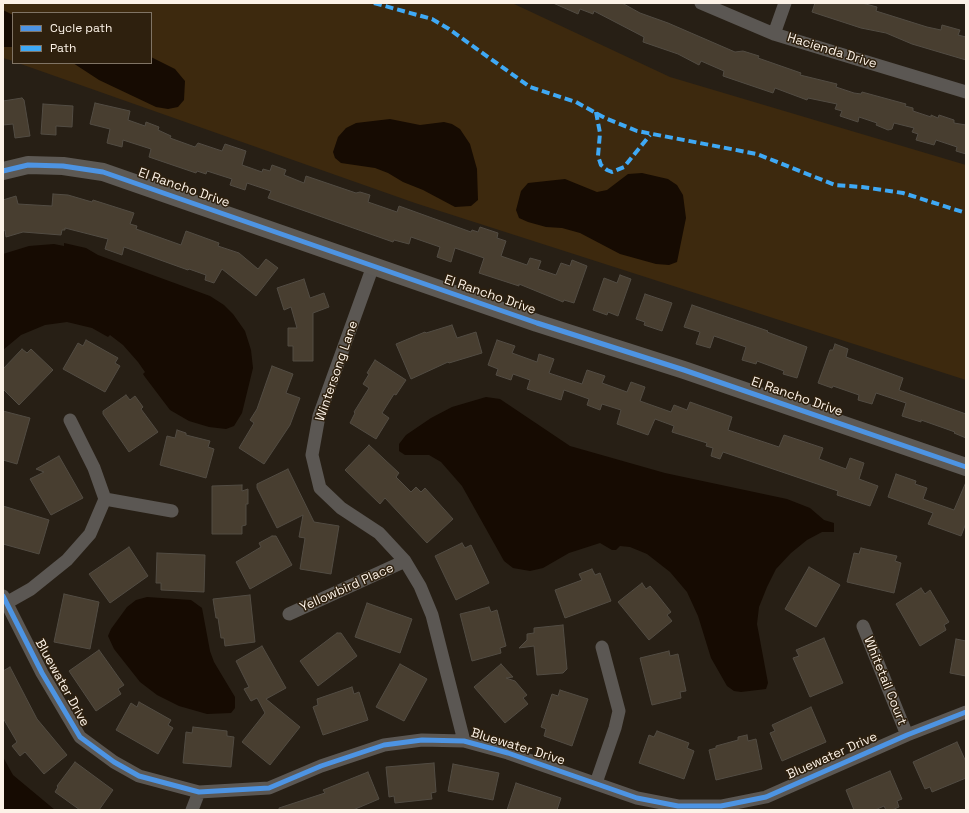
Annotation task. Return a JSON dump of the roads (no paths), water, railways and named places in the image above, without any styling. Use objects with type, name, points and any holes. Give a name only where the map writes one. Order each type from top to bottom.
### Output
[{"type":"street","name":"Hacienda Drive","points":[[701,3],[774,34],[966,92]]},
{"type":"street","points":[[774,34],[785,3]]},
{"type":"street","name":"El Rancho Drive","points":[[3,170],[28,165],[63,166],[103,172],[530,320],[692,372],[966,467]]},
{"type":"street","name":"Wintersong Lane","points":[[373,266],[319,416],[312,455],[320,488],[341,508],[379,532],[405,561],[420,586],[432,615],[464,741]]},
{"type":"street","points":[[5,600],[31,589],[67,560],[90,534],[105,499],[94,468],[70,420]]},
{"type":"street","points":[[105,499],[172,511]]},
{"type":"street","name":"Yellowbird Place","points":[[289,614],[405,561]]},
{"type":"street","name":"Bluewater Drive","points":[[5,600],[42,673],[80,737],[114,762],[139,776],[199,792],[269,788],[321,766],[384,745],[422,740],[464,741],[508,753],[637,798],[678,806],[721,806],[766,797],[908,735],[966,712]]},
{"type":"street","name":"Whitetail Court","points":[[863,626],[908,735]]},
{"type":"street","points":[[596,783],[615,728],[619,711],[602,647]]},
{"type":"street","points":[[192,810],[199,792]]}]
